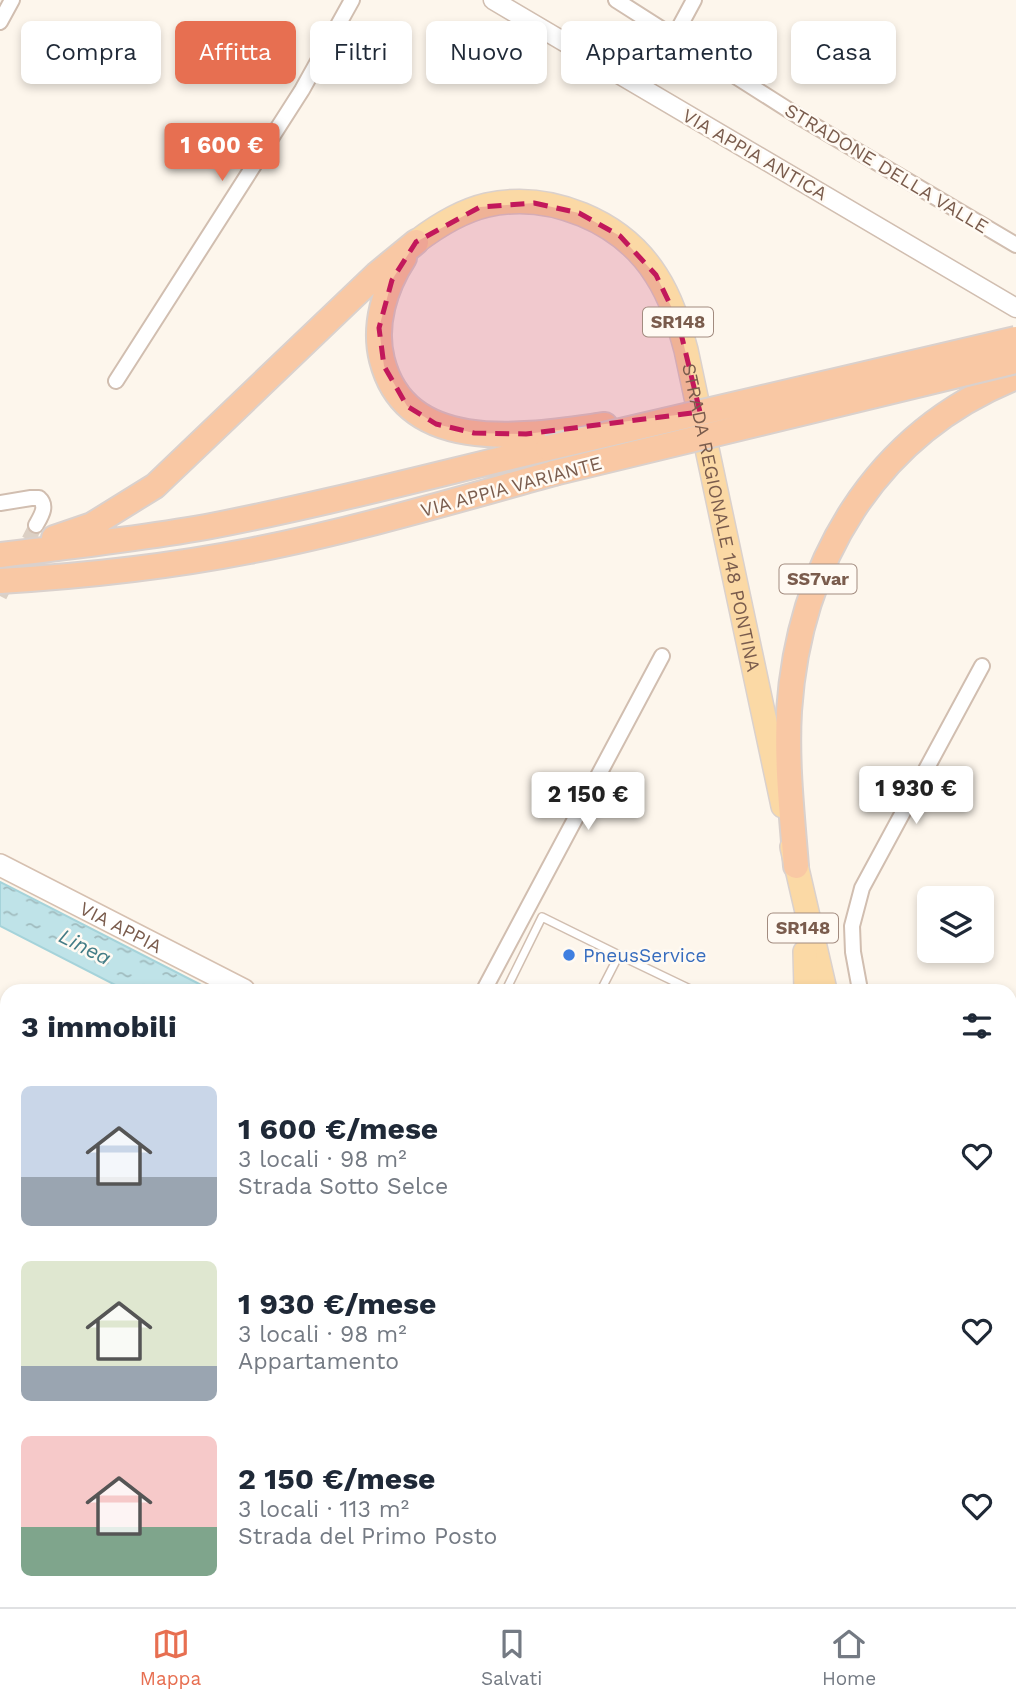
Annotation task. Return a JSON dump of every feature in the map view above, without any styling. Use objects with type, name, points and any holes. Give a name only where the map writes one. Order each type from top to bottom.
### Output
[{"type":"highway","points":[[415,242],[392,280],[380,318],[381,358],[396,393],[419,415],[450,429],[545,440]]},
{"type":"highway","points":[[0,550],[45,541],[92,525],[155,486],[377,274],[415,242]]},
{"type":"highway","name":"VIA APPIA VARIANTE","points":[[0,555],[103,543],[204,527],[306,506],[545,440],[693,414],[1016,339]]},
{"type":"highway","name":"VIA APPIA VARIANTE","points":[[0,581],[137,569],[249,551],[363,525],[554,474],[1016,361]]},
{"type":"highway","name":"SS7var","points":[[796,866],[788,749],[791,693],[805,620],[825,560],[850,512],[890,461],[948,413],[1016,377]]},
{"type":"main road","name":"STRADA REGIONALE 148 PONTINA","points":[[415,242],[446,221],[480,207],[509,202],[564,208],[600,223],[627,243],[647,262],[668,297],[686,350],[819,984]]},
{"type":"main road","name":"VIA APPIA","points":[[0,865],[232,984]]},
{"type":"street","points":[[0,22],[12,0]]},
{"type":"street","points":[[116,381],[302,90],[352,0]]},
{"type":"street","name":"VIA APPIA ANTICA","points":[[493,0],[1016,308]]},
{"type":"street","name":"STRADONE DELLA VALLE","points":[[616,0],[649,21]]},
{"type":"street","points":[[683,21],[694,0]]},
{"type":"street","name":"STRADONE DELLA VALLE","points":[[748,84],[1016,246]]},
{"type":"street","points":[[0,503],[31,498],[42,500],[43,508],[36,525]]},
{"type":"street","points":[[487,984],[662,656]]},
{"type":"street","points":[[859,984],[852,926],[862,888],[982,666]]},
{"type":"lane","points":[[509,984],[542,917],[679,984]]},
{"type":"lane","points":[[604,984],[618,955]]},
{"type":"highlighted area","points":[[534,203],[579,213],[620,236],[656,275],[678,321],[700,412],[526,434],[474,433],[436,424],[407,406],[384,366],[379,328],[392,280],[416,242],[480,207]]},
{"type":"water","name":"Linea","points":[[0,882],[199,984],[113,984],[0,926]]},
{"type":"tunnel","points":[[0,596],[36,525]]},
{"type":"place","name":"PneusService","points":[[569,955]]}]
